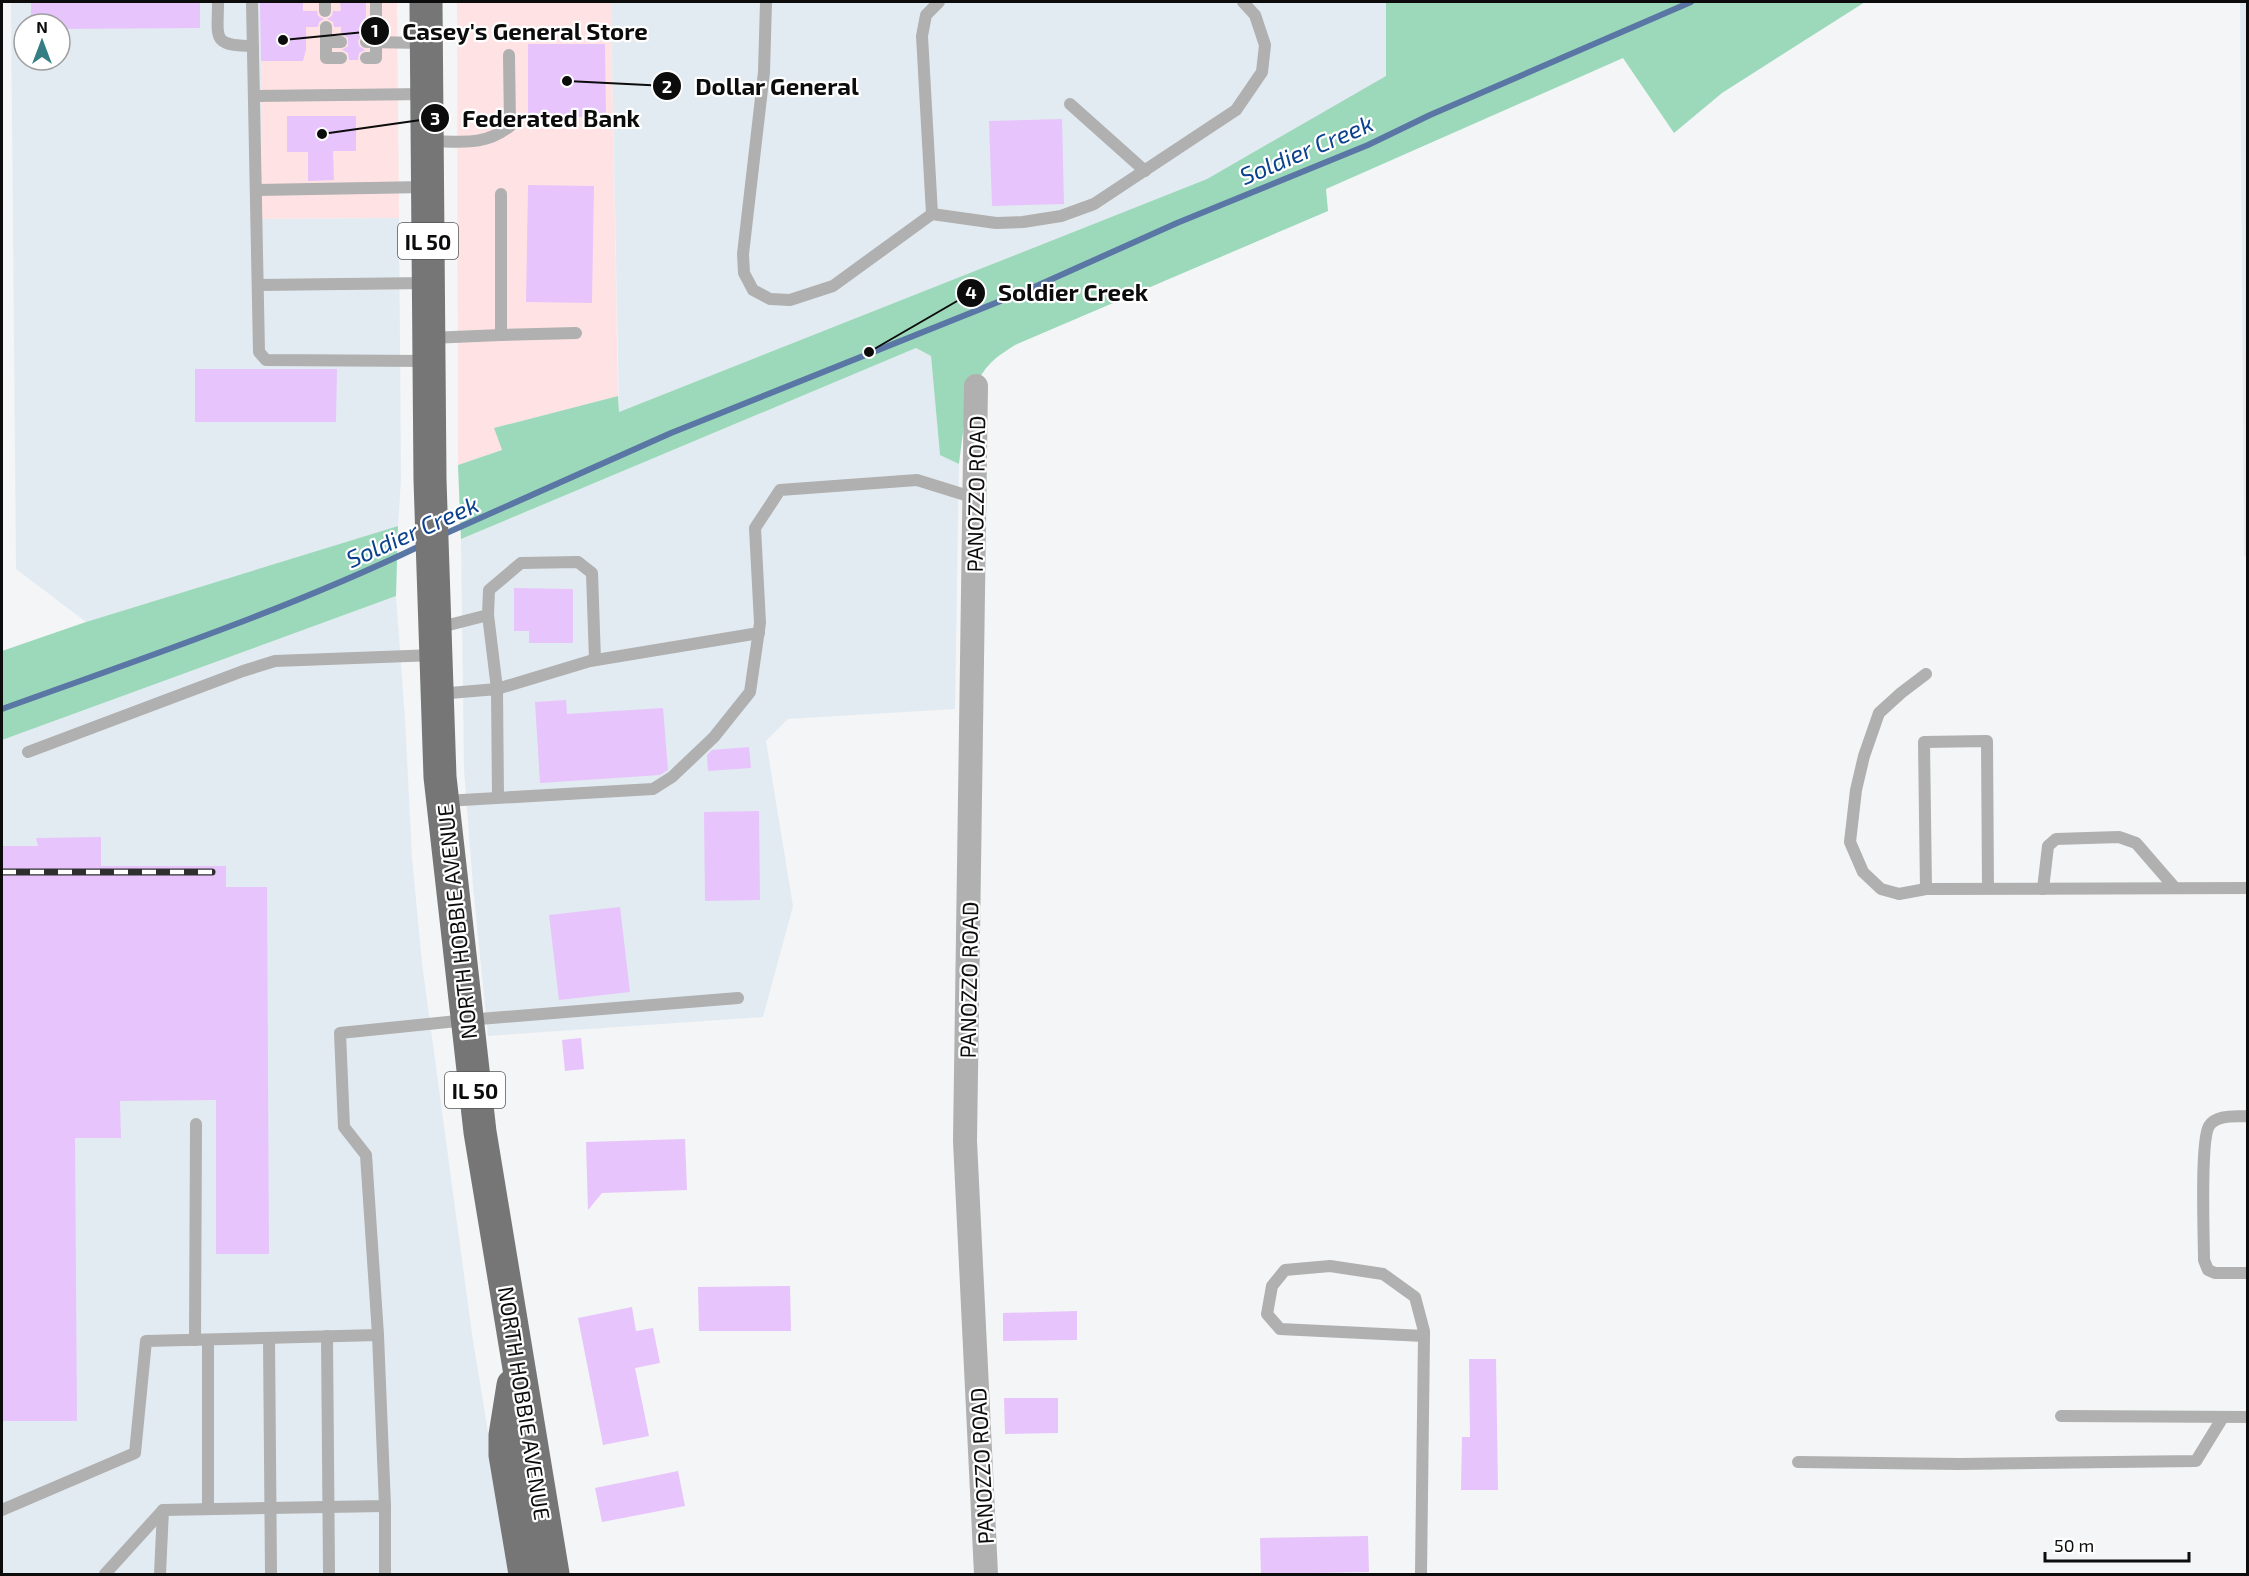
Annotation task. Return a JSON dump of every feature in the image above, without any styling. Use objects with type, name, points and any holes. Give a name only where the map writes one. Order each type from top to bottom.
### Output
[{"type":"main road","name":"IL 50","points":[[426,2],[429,350]]},
{"type":"main road","name":"NORTH HOBBIE AVENUE","points":[[429,350],[430,480],[443,801],[480,1132],[553,1575]]},
{"type":"main road","points":[[518,1360],[505,1435],[505,1455],[525,1575]]},
{"type":"street","name":"PANOZZO ROAD","points":[[976,386],[965,1141],[986,1575]]},
{"type":"lane","points":[[218,2],[218,38],[222,43],[232,46],[253,46]]},
{"type":"lane","points":[[252,2],[259,352],[266,360],[429,350],[501,335],[576,333]]},
{"type":"lane","points":[[366,58],[376,58],[371,42],[371,18],[376,2]]},
{"type":"lane","points":[[766,2],[764,72],[743,254],[744,273],[753,290],[770,299],[790,300],[833,286],[932,214],[996,223],[1061,216],[1094,204],[1145,171],[1236,110],[1262,72],[1265,45],[1255,15],[1243,2]]},
{"type":"lane","points":[[932,214],[922,36],[926,15],[939,2]]},
{"type":"lane","points":[[326,27],[326,58],[341,58]]},
{"type":"lane","points":[[326,42],[341,42]]},
{"type":"lane","points":[[371,42],[426,43]]},
{"type":"lane","points":[[427,141],[482,141],[497,137],[510,126],[508,55]]},
{"type":"lane","points":[[254,96],[427,94]]},
{"type":"lane","points":[[1070,104],[1145,171]]},
{"type":"lane","points":[[256,190],[428,187]]},
{"type":"lane","points":[[501,194],[501,335]]},
{"type":"lane","points":[[258,285],[428,283]]},
{"type":"lane","points":[[443,801],[654,789],[672,777],[714,737],[750,692],[759,633],[755,528],[780,490],[917,480],[975,498]]},
{"type":"lane","points":[[498,798],[497,689],[488,615],[489,590],[521,563],[578,562],[592,573],[595,660]]},
{"type":"lane","points":[[28,752],[274,661],[488,615]]},
{"type":"lane","points":[[437,694],[497,689],[595,660],[759,633]]},
{"type":"lane","points":[[1926,674],[1879,713],[1856,790],[1850,842],[1863,872],[1881,889],[1899,894],[1926,889],[2247,888]]},
{"type":"lane","points":[[1926,889],[1924,742],[1987,741],[1988,889]]},
{"type":"lane","points":[[2043,889],[2048,846],[2056,839],[2120,837],[2136,843],[2175,888]]},
{"type":"lane","points":[[385,1575],[385,1506],[378,1335],[366,1155],[344,1127],[340,1033],[467,1020],[738,998]]},
{"type":"lane","points":[[2247,1116],[2218,1118],[2208,1127],[2204,1150],[2204,1260],[2208,1269],[2215,1273],[2247,1272]]},
{"type":"lane","points":[[196,1124],[208,1509]]},
{"type":"lane","points":[[1421,1575],[1424,1336],[1415,1297],[1383,1274],[1330,1266],[1285,1270],[1272,1286],[1267,1314],[1280,1329],[1424,1336]]},
{"type":"lane","points":[[2,1510],[135,1453],[146,1341],[378,1335]]},
{"type":"lane","points":[[327,1336],[329,1575]]},
{"type":"lane","points":[[269,1338],[271,1575]]},
{"type":"lane","points":[[2061,1416],[2247,1417]]},
{"type":"lane","points":[[1798,1461],[1959,1464],[2196,1461],[2223,1417]]},
{"type":"lane","points":[[105,1575],[163,1510],[385,1506]]},
{"type":"lane","points":[[160,1575],[163,1510]]},
{"type":"shaded area","points":[[11,2],[261,2],[261,219],[399,218],[401,479],[398,526],[86,622],[16,569]]},
{"type":"shaded area","points":[[261,2],[397,2],[399,218],[261,219]]},
{"type":"shaded area","points":[[457,2],[611,2],[618,396],[495,428],[503,450],[458,465]]},
{"type":"shaded area","points":[[611,2],[1386,2],[1387,76],[1207,179],[619,412]]},
{"type":"shaded area","points":[[2240,2],[2248,2],[2247,556],[2244,556]]},
{"type":"shaded area","points":[[916,348],[931,356],[940,454],[959,464],[955,709],[788,719],[766,741],[793,906],[763,1017],[488,1036],[464,770],[461,539]]},
{"type":"shaded area","points":[[396,596],[412,858],[422,963],[472,1334],[511,1574],[2,1574],[2,740]]},
{"type":"green space","points":[[1386,2],[1865,2],[1722,93],[1674,133],[1623,58],[1326,189],[1328,211],[1015,345],[996,358],[978,380],[968,407],[959,464],[940,455],[931,356],[916,348],[461,539],[458,465],[502,450],[494,428],[618,396],[619,412],[1207,179],[1386,76]]},
{"type":"green space","points":[[398,526],[396,596],[2,740],[2,651],[86,622]]},
{"type":"building","points":[[31,2],[200,2],[200,28],[72,29],[72,12],[31,12]]},
{"type":"building","points":[[260,2],[303,2],[303,11],[317,11],[318,16],[324,19],[319,22],[318,27],[306,27],[306,50],[303,61],[261,61]]},
{"type":"building","points":[[340,2],[366,2],[366,34],[362,35],[358,41],[359,46],[365,50],[359,53],[358,60],[349,60],[348,53],[342,50],[348,46],[348,38],[341,34],[341,27],[334,27],[333,22],[327,19],[332,16],[333,11],[341,11]]},
{"type":"building","points":[[528,44],[605,44],[606,117],[528,117]]},
{"type":"building","points":[[287,116],[356,116],[356,151],[333,151],[334,180],[308,181],[308,152],[287,152]]},
{"type":"building","points":[[1062,119],[1064,204],[992,206],[989,121]]},
{"type":"building","points":[[528,185],[594,186],[592,303],[526,302]]},
{"type":"building","points":[[195,369],[337,369],[336,422],[195,422]]},
{"type":"building","points":[[514,588],[573,589],[573,643],[529,643],[529,631],[514,631]]},
{"type":"building","points":[[566,700],[567,714],[663,708],[668,770],[660,775],[540,783],[535,702]]},
{"type":"building","points":[[749,747],[751,768],[708,771],[707,755],[712,750]]},
{"type":"building","points":[[759,811],[760,900],[705,901],[704,812]]},
{"type":"building","points":[[101,837],[101,866],[226,866],[226,887],[267,887],[269,1254],[216,1254],[216,1100],[120,1101],[121,1138],[75,1138],[77,1421],[2,1421],[2,846],[38,846],[36,838]]},
{"type":"building","points":[[620,907],[630,992],[559,1000],[549,915]]},
{"type":"building","points":[[581,1038],[584,1069],[565,1071],[562,1040]]},
{"type":"building","points":[[685,1139],[687,1190],[602,1193],[588,1210],[586,1142]]},
{"type":"building","points":[[790,1286],[791,1331],[699,1331],[698,1287]]},
{"type":"building","points":[[632,1307],[636,1331],[653,1328],[660,1363],[635,1368],[649,1436],[603,1445],[578,1318]]},
{"type":"building","points":[[1077,1311],[1077,1340],[1003,1341],[1003,1313]]},
{"type":"building","points":[[1469,1359],[1496,1359],[1498,1490],[1461,1490],[1462,1437],[1470,1437]]},
{"type":"building","points":[[1004,1398],[1058,1398],[1058,1433],[1005,1434]]},
{"type":"building","points":[[678,1471],[685,1506],[602,1522],[595,1488]]},
{"type":"building","points":[[1368,1536],[1369,1572],[1261,1574],[1260,1538]]},
{"type":"waterway","name":"Soldier Creek","points":[[442,535],[671,433],[1023,292],[1177,223],[1368,145],[1430,115],[1691,2]]},
{"type":"waterway","name":"Soldier Creek","points":[[2,709],[267,612],[422,545]]},
{"type":"railway","points":[[2,872],[212,872]]},
{"type":"place","name":"Casey's General Store","points":[[283,40]]},
{"type":"place","name":"Dollar General","points":[[567,81]]},
{"type":"place","name":"Federated Bank","points":[[322,134]]},
{"type":"place","name":"Soldier Creek","points":[[869,352]]}]
